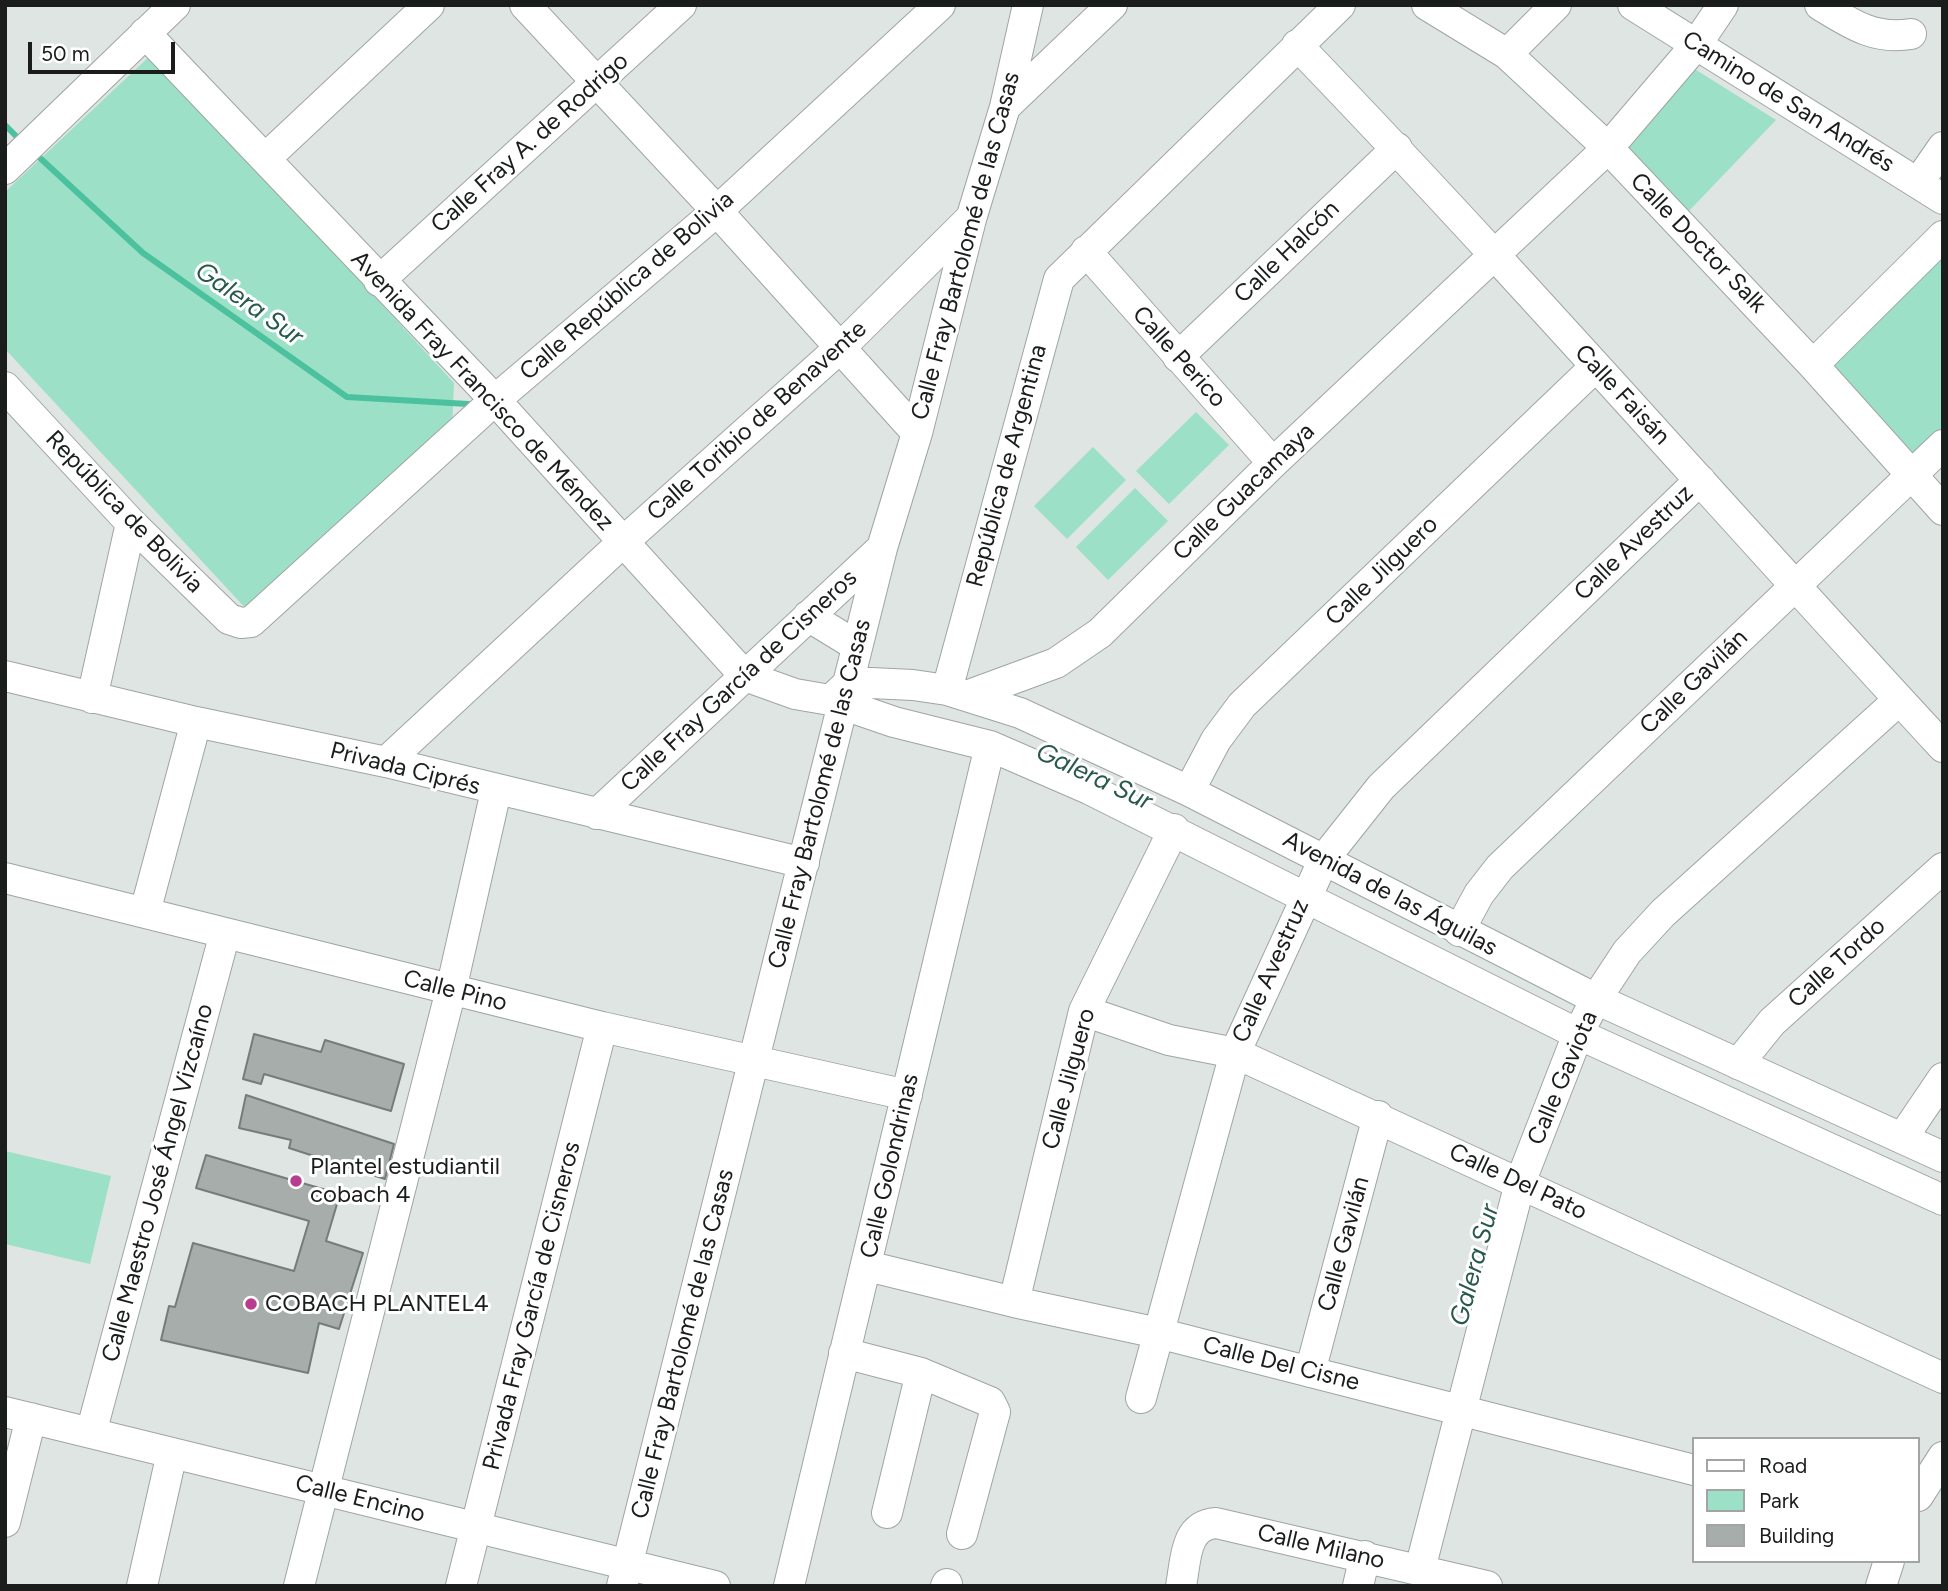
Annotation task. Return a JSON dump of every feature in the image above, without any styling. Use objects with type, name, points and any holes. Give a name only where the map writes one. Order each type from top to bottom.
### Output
[{"type":"street","points":[[10,154],[175,5]]},
{"type":"street","points":[[267,157],[429,5]]},
{"type":"street","points":[[525,5],[717,211],[917,433]]},
{"type":"street","name":"Calle Fray A. de Rodrigo","points":[[379,281],[681,5]]},
{"type":"street","name":"Calle República de Bolivia","points":[[251,622],[495,400],[717,211],[940,5]]},
{"type":"street","name":"Calle Fray Bartolomé de las Casas","points":[[625,1576],[804,863],[841,696],[917,433],[971,219],[1005,107],[1028,5]]},
{"type":"street","points":[[1005,107],[1112,5]]},
{"type":"street","name":"República de Argentina","points":[[958,693],[1054,290],[1065,271],[1340,5]]},
{"type":"street","name":"Calle Doctor Salk","points":[[1427,5],[1507,54],[1608,148],[1814,365],[1943,510]]},
{"type":"street","points":[[1507,54],[1556,5]]},
{"type":"street","name":"Camino de San Andrés","points":[[1633,5],[1943,199]]},
{"type":"street","name":"Calle Guacamaya","points":[[958,693],[1056,663],[1093,639],[1273,463],[1608,148],[1696,45],[1723,5]]},
{"type":"street","points":[[1820,5],[1859,29],[1878,36],[1911,34]]},
{"type":"street","name":"Avenida Fray Francisco de Méndez","points":[[145,33],[267,157],[379,281],[495,400],[745,676],[795,694],[841,696]]},
{"type":"street","name":"Calle Faisán","points":[[1297,45],[1495,253],[1595,367],[1943,747]]},
{"type":"street","points":[[1918,183],[1943,147]]},
{"type":"street","name":"Calle Halcón","points":[[1178,357],[1397,148]]},
{"type":"street","name":"Calle Toribio de Benavente","points":[[386,762],[622,542],[841,347],[971,219]]},
{"type":"street","points":[[1814,365],[1943,236]]},
{"type":"street","name":"Calle Perico","points":[[1086,251],[1273,463]]},
{"type":"street","name":"Calle Jilguero","points":[[1189,791],[1216,740],[1242,705],[1595,367]]},
{"type":"street","name":"República de Bolivia","points":[[5,387],[131,523],[229,619],[241,624],[251,622]]},
{"type":"street","name":"Calle Gavilán","points":[[1459,931],[1479,894],[1500,867],[1943,445]]},
{"type":"street","name":"Calle Avestruz","points":[[1141,1398],[1235,1053],[1304,897],[1324,859],[1381,787],[1700,480]]},
{"type":"street","points":[[92,698],[131,523]]},
{"type":"street","name":"Calle Fray García de Cisneros","points":[[597,814],[882,548]]},
{"type":"street","points":[[808,616],[857,646]]},
{"type":"street","name":"Privada Ciprés","points":[[5,676],[195,722],[386,762],[496,791],[804,863]]},
{"type":"street","name":"Avenida de las Águilas","points":[[841,696],[958,693],[1020,713],[1189,791],[1596,999],[1943,1157]]},
{"type":"street","name":"Avenida de las Águilas","points":[[841,696],[990,746],[1174,829],[1578,1034],[1943,1199]]},
{"type":"street","name":"Calle Gaviota","points":[[1420,1569],[1520,1183],[1578,1034],[1596,999],[1627,951],[1663,913],[1899,700]]},
{"type":"street","points":[[145,912],[195,722]]},
{"type":"street","name":"Calle Golondrinas","points":[[789,1586],[990,746]]},
{"type":"street","points":[[299,1586],[451,990],[496,791]]},
{"type":"street","name":"Calle Jilguero","points":[[1014,1302],[1084,1012],[1174,829]]},
{"type":"street","name":"Calle Tordo","points":[[1738,1064],[1772,1021],[1943,868]]},
{"type":"street","name":"Calle Pino","points":[[5,878],[602,1027],[907,1095]]},
{"type":"street","name":"Calle Maestro José Ángel Vizcaíno","points":[[91,1433],[225,933]]},
{"type":"street","name":"Calle Del Pato","points":[[1084,1012],[1169,1040],[1235,1053],[1378,1116],[1943,1378]]},
{"type":"street","name":"Privada Fray García de Cisneros","points":[[461,1586],[602,1027]]},
{"type":"street","points":[[1903,1137],[1943,1078]]},
{"type":"street","name":"Calle Gavilán","points":[[1310,1372],[1378,1116]]},
{"type":"street","name":"Calle Del Cisne","points":[[867,1266],[1158,1333],[1460,1407],[1692,1469]]},
{"type":"street","points":[[844,1353],[921,1373],[988,1399],[995,1412],[962,1534]]},
{"type":"street","points":[[887,1513],[921,1373]]},
{"type":"street","points":[[5,1522],[18,1415]]},
{"type":"street","name":"Calle Encino","points":[[18,1415],[477,1528],[625,1576],[715,1586]]},
{"type":"street","points":[[142,1586],[172,1453]]},
{"type":"street","points":[[1920,1493],[1943,1457]]},
{"type":"street","name":"Calle Milano","points":[[1181,1586],[1189,1541],[1196,1530],[1216,1523],[1487,1586]]},
{"type":"street","points":[[1358,1586],[1365,1556]]},
{"type":"street","points":[[1881,1586],[1888,1563]]},
{"type":"green space","points":[[152,54],[454,383],[452,431],[249,612],[5,349],[5,192]]},
{"type":"green space","points":[[1693,68],[1776,120],[1687,213],[1623,145]]},
{"type":"green space","points":[[1943,251],[1943,430],[1918,454],[1904,452],[1830,362]]},
{"type":"green space","points":[[1196,412],[1229,445],[1169,504],[1136,471]]},
{"type":"green space","points":[[1093,447],[1126,480],[1067,539],[1034,506]]},
{"type":"green space","points":[[1135,488],[1168,521],[1108,580],[1076,547]]},
{"type":"green space","points":[[5,1151],[111,1176],[90,1264],[5,1244]]},
{"type":"building","points":[[254,1034],[321,1052],[325,1040],[404,1064],[391,1111],[264,1074],[261,1084],[243,1079]]},
{"type":"building","points":[[246,1095],[394,1144],[385,1179],[289,1148],[291,1140],[239,1128]]},
{"type":"building","points":[[206,1155],[340,1194],[326,1241],[363,1253],[339,1329],[319,1323],[308,1373],[161,1340],[169,1306],[175,1307],[193,1243],[294,1271],[309,1221],[196,1188]]},
{"type":"waterway","name":"Galera Sur","points":[[5,125],[16,136]]},
{"type":"waterway","name":"Galera Sur","points":[[40,158],[143,253],[347,397],[468,404]]},
{"type":"place","name":"Plantel estudiantil cobach 4","points":[[296,1181]]},
{"type":"place","name":"COBACH PLANTEL4","points":[[251,1304]]}]
